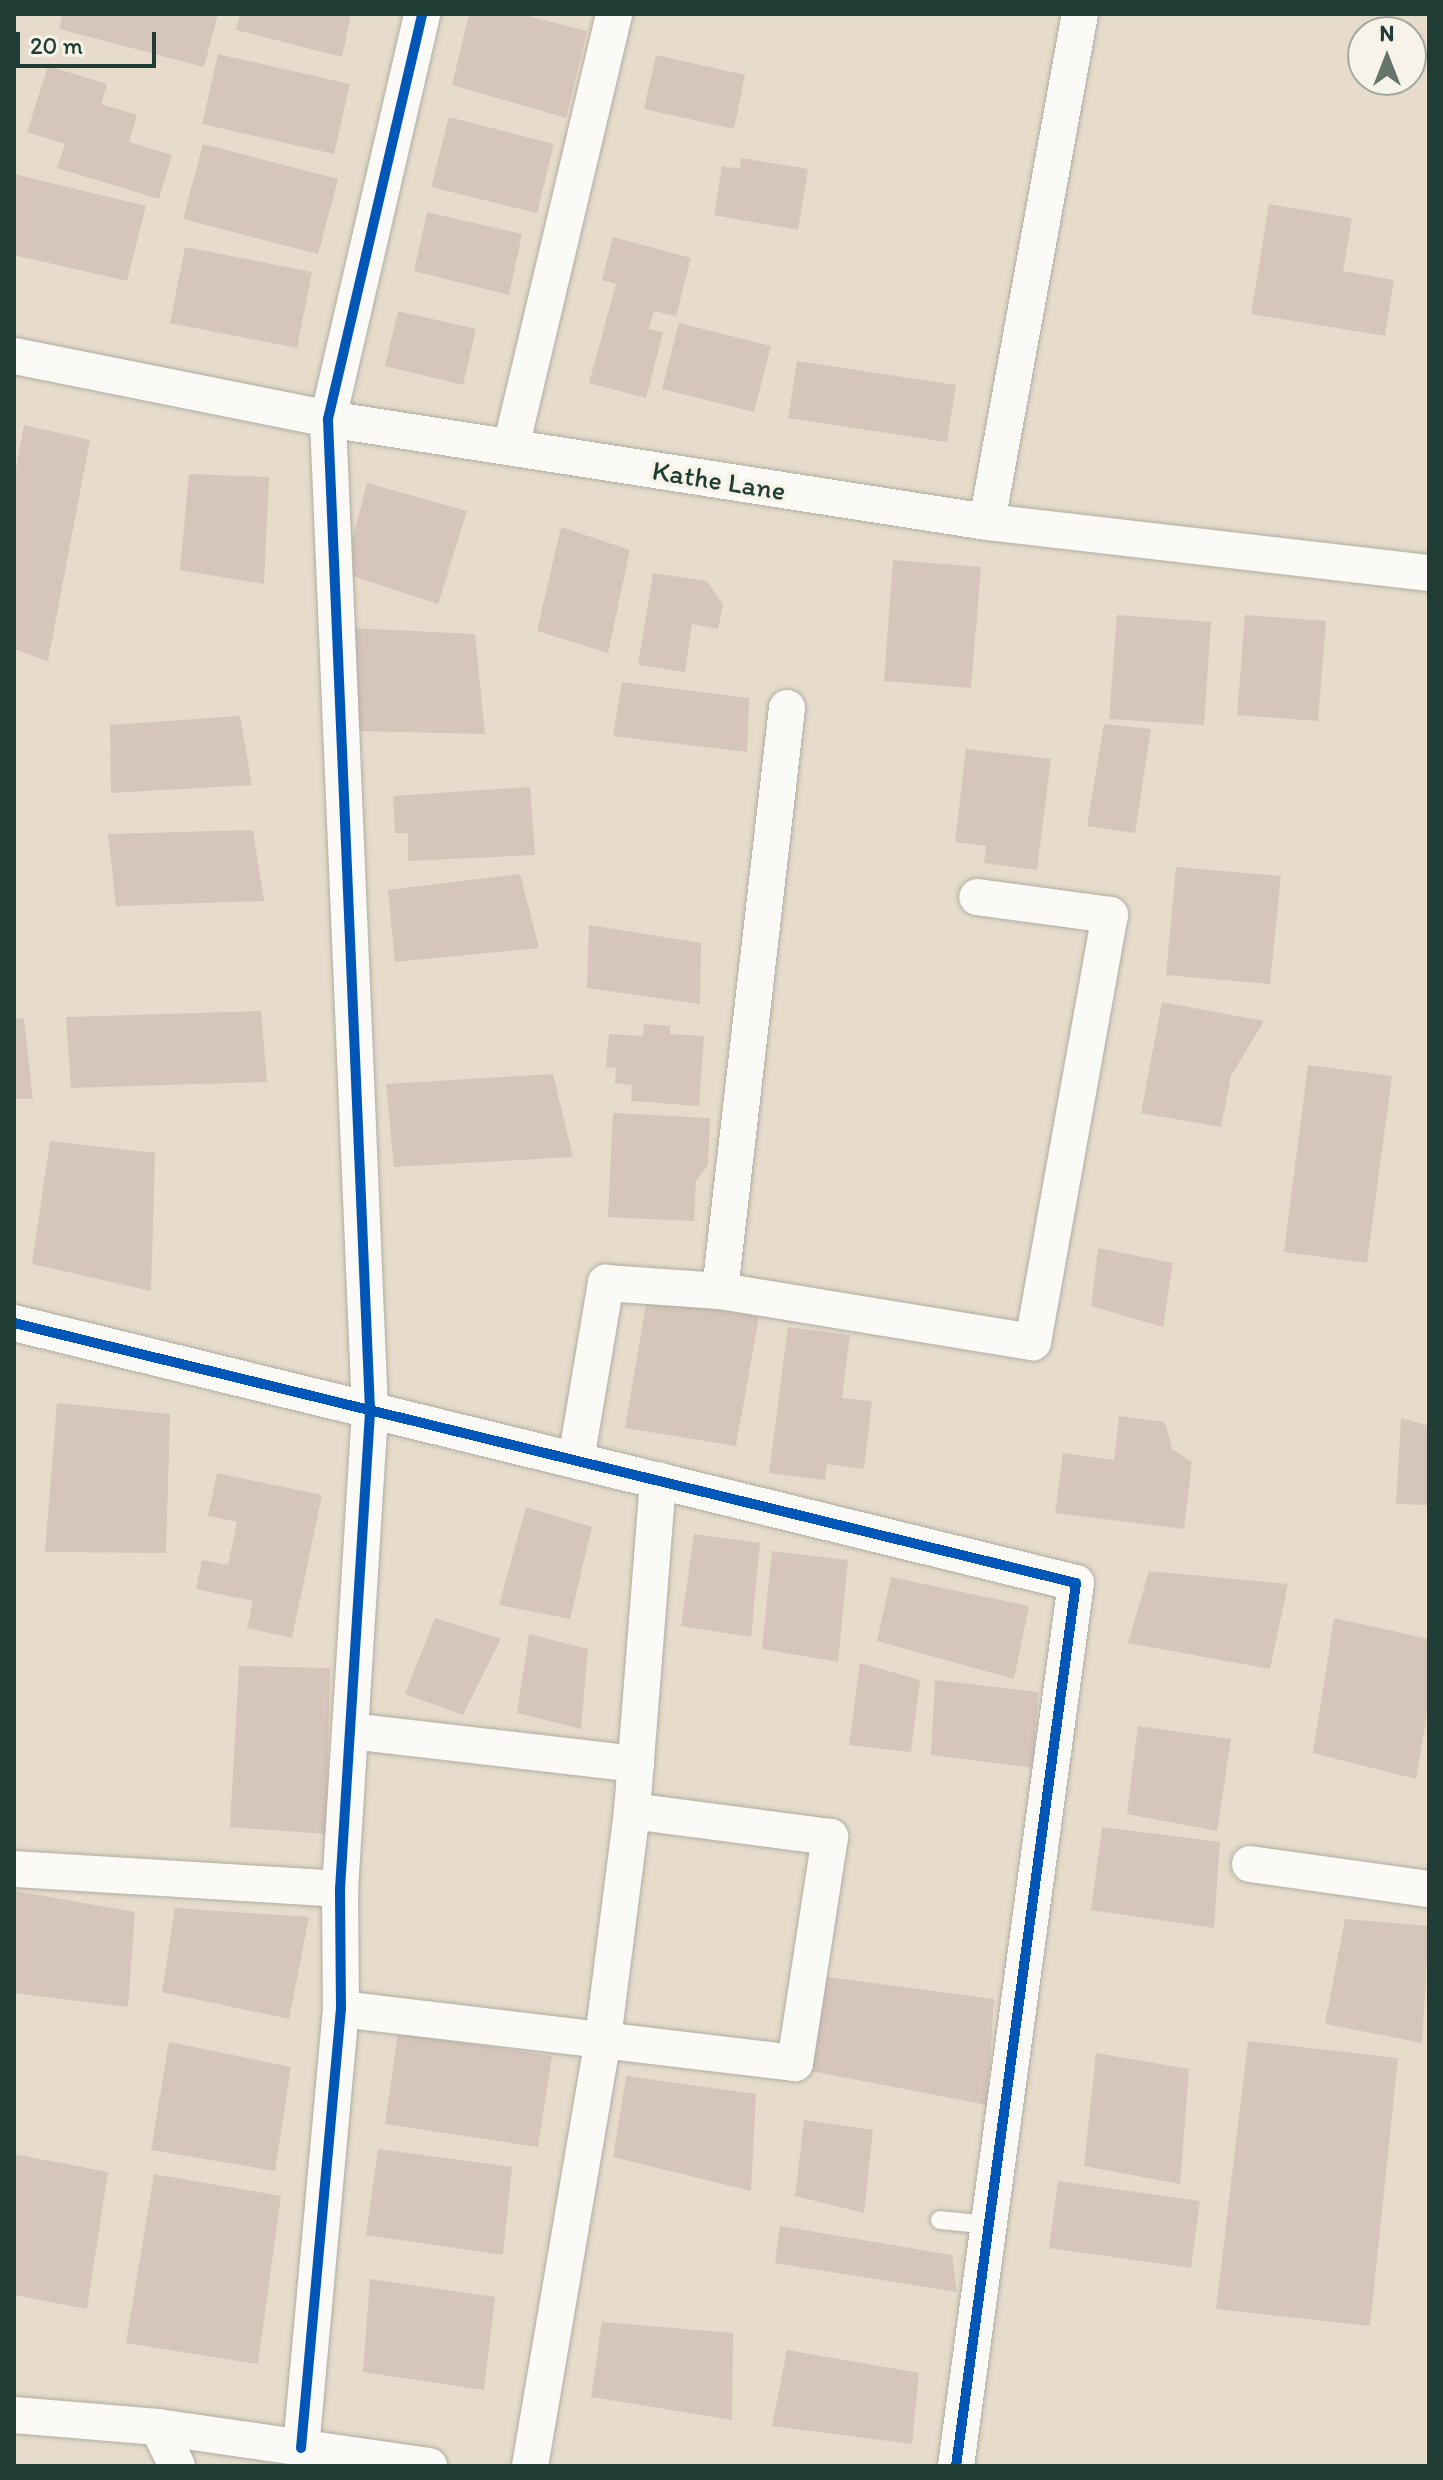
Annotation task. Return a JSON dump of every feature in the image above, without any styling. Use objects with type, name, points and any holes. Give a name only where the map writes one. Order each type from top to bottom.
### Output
[{"type":"street","points":[[301,2448],[341,2009],[340,1889],[370,1410],[328,419],[422,14]]},
{"type":"street","points":[[511,447],[614,14]]},
{"type":"street","points":[[987,522],[1080,14]]},
{"type":"street","name":"Kathe Lane","points":[[14,356],[328,419],[987,522],[1429,573]]},
{"type":"street","points":[[720,1291],[787,708]]},
{"type":"street","points":[[576,1460],[606,1283],[720,1291],[1033,1342],[1110,915],[977,897]]},
{"type":"street","points":[[14,1323],[1076,1583],[956,2466]]},
{"type":"street","points":[[530,2466],[603,2038],[632,1811],[658,1480]]},
{"type":"street","points":[[350,1731],[636,1764]]},
{"type":"street","points":[[341,2009],[795,2063],[830,1837],[632,1811]]},
{"type":"street","points":[[1250,1864],[1429,1889]]},
{"type":"street","points":[[14,1869],[340,1889]]},
{"type":"street","points":[[14,2415],[158,2427],[429,2466]]},
{"type":"street","points":[[158,2427],[177,2466]]},
{"type":"lane","points":[[940,2220],[989,2225]]},
{"type":"building","points":[[63,14],[218,14],[204,67],[59,29]]},
{"type":"building","points":[[240,14],[351,14],[342,57],[236,30]]},
{"type":"building","points":[[469,14],[520,14],[587,31],[566,118],[452,85]]},
{"type":"building","points":[[218,54],[350,84],[334,154],[202,124]]},
{"type":"building","points":[[656,55],[745,75],[734,129],[644,109]]},
{"type":"building","points":[[48,66],[107,84],[101,104],[137,115],[129,142],[172,155],[159,199],[57,168],[65,144],[27,132]]},
{"type":"building","points":[[449,117],[554,144],[537,213],[431,187]]},
{"type":"building","points":[[203,144],[338,179],[318,254],[183,219]]},
{"type":"building","points":[[741,158],[808,169],[798,230],[714,215],[722,166],[740,169]]},
{"type":"building","points":[[14,174],[146,206],[127,281],[14,255]]},
{"type":"building","points":[[1269,204],[1352,218],[1343,271],[1394,280],[1385,336],[1251,314]]},
{"type":"building","points":[[427,212],[522,234],[509,295],[414,271]]},
{"type":"building","points":[[613,237],[691,258],[676,316],[654,311],[649,329],[663,332],[646,398],[589,383],[616,284],[602,280]]},
{"type":"building","points":[[185,247],[312,272],[297,348],[170,323]]},
{"type":"building","points":[[398,311],[476,329],[463,385],[385,366]]},
{"type":"building","points":[[679,323],[771,346],[754,412],[662,389]]},
{"type":"building","points":[[797,361],[956,385],[947,442],[788,418]]},
{"type":"building","points":[[24,425],[90,440],[48,661],[14,649],[14,480]]},
{"type":"building","points":[[189,474],[269,477],[264,584],[180,570]]},
{"type":"building","points":[[367,483],[467,511],[438,604],[344,573]]},
{"type":"building","points":[[561,527],[630,550],[608,653],[537,631]]},
{"type":"building","points":[[893,560],[981,567],[971,688],[884,681]]},
{"type":"building","points":[[653,573],[707,581],[723,605],[718,629],[692,624],[685,672],[638,665]]},
{"type":"building","points":[[1117,615],[1211,622],[1204,725],[1109,719]]},
{"type":"building","points":[[1245,615],[1326,621],[1318,721],[1237,715]]},
{"type":"building","points":[[351,628],[475,634],[485,734],[358,731]]},
{"type":"building","points":[[622,682],[749,698],[747,752],[613,736]]},
{"type":"building","points":[[240,716],[252,785],[111,793],[110,725]]},
{"type":"building","points":[[1104,724],[1151,729],[1135,833],[1087,826]]},
{"type":"building","points":[[966,749],[1051,759],[1037,870],[984,863],[986,846],[955,842]]},
{"type":"building","points":[[530,787],[535,855],[408,861],[408,833],[395,833],[393,796]]},
{"type":"building","points":[[253,830],[264,901],[116,906],[108,834]]},
{"type":"building","points":[[1176,867],[1281,876],[1270,984],[1166,975]]},
{"type":"building","points":[[520,874],[539,948],[395,962],[388,890]]},
{"type":"building","points":[[589,925],[701,943],[700,1004],[587,988]]},
{"type":"building","points":[[1162,1002],[1264,1021],[1231,1076],[1221,1127],[1141,1113]]},
{"type":"building","points":[[261,1011],[267,1082],[71,1088],[66,1017]]},
{"type":"building","points":[[14,1018],[24,1019],[33,1099],[14,1099]]},
{"type":"building","points":[[644,1024],[670,1026],[670,1034],[704,1036],[699,1106],[631,1101],[632,1085],[615,1083],[616,1068],[606,1067],[609,1034],[643,1036]]},
{"type":"building","points":[[1308,1065],[1392,1076],[1367,1263],[1284,1252]]},
{"type":"building","points":[[553,1074],[573,1157],[394,1167],[386,1084]]},
{"type":"building","points":[[613,1113],[710,1118],[708,1165],[696,1181],[694,1221],[608,1217]]},
{"type":"building","points":[[50,1141],[155,1153],[151,1291],[32,1264]]},
{"type":"building","points":[[1098,1248],[1173,1263],[1163,1327],[1091,1306]]},
{"type":"building","points":[[647,1298],[759,1317],[736,1446],[625,1428]]},
{"type":"building","points":[[788,1327],[850,1335],[842,1398],[872,1401],[864,1469],[827,1464],[825,1480],[769,1473]]},
{"type":"building","points":[[57,1403],[170,1414],[166,1553],[45,1552]]},
{"type":"building","points":[[1119,1416],[1165,1422],[1172,1449],[1192,1462],[1184,1529],[1055,1513],[1063,1453],[1114,1460]]},
{"type":"building","points":[[1401,1418],[1429,1426],[1429,1505],[1396,1504]]},
{"type":"building","points":[[217,1473],[322,1495],[292,1638],[247,1628],[253,1601],[196,1589],[202,1560],[228,1565],[237,1522],[208,1516]]},
{"type":"building","points":[[526,1507],[592,1527],[570,1619],[499,1605]]},
{"type":"building","points":[[694,1534],[760,1543],[751,1637],[681,1626]]},
{"type":"building","points":[[772,1551],[848,1560],[838,1662],[762,1649]]},
{"type":"building","points":[[1149,1571],[1288,1584],[1270,1669],[1128,1643]]},
{"type":"building","points":[[891,1577],[1029,1606],[1014,1679],[877,1641]]},
{"type":"building","points":[[435,1618],[501,1639],[463,1715],[405,1694]]},
{"type":"building","points":[[1334,1618],[1429,1639],[1429,1702],[1416,1779],[1313,1753]]},
{"type":"building","points":[[529,1634],[588,1649],[581,1729],[517,1713]]},
{"type":"building","points":[[860,1663],[920,1680],[911,1752],[849,1745]]},
{"type":"building","points":[[239,1666],[330,1668],[326,1834],[230,1827]]},
{"type":"building","points":[[935,1680],[1038,1692],[1033,1768],[931,1755]]},
{"type":"building","points":[[1138,1726],[1231,1739],[1217,1831],[1127,1814]]},
{"type":"building","points":[[1102,1827],[1220,1842],[1214,1928],[1091,1910]]},
{"type":"building","points":[[15,1891],[135,1912],[128,2007],[14,1993]]},
{"type":"building","points":[[175,1908],[309,1917],[289,2019],[162,1992]]},
{"type":"building","points":[[1345,1919],[1429,1926],[1422,2043],[1325,2024]]},
{"type":"building","points":[[820,1976],[994,1999],[987,2105],[806,2070]]},
{"type":"building","points":[[398,2033],[552,2056],[538,2147],[385,2124]]},
{"type":"building","points":[[1248,2041],[1398,2058],[1370,2326],[1216,2309]]},
{"type":"building","points":[[169,2042],[291,2067],[275,2171],[151,2150]]},
{"type":"building","points":[[1096,2053],[1189,2069],[1180,2184],[1084,2166]]},
{"type":"building","points":[[626,2076],[756,2094],[751,2191],[613,2157]]},
{"type":"building","points":[[804,2120],[873,2130],[864,2213],[795,2196]]},
{"type":"building","points":[[378,2149],[512,2167],[503,2255],[366,2235]]},
{"type":"building","points":[[14,2154],[108,2172],[87,2309],[14,2295]]},
{"type":"building","points":[[154,2174],[281,2196],[258,2364],[126,2343]]},
{"type":"building","points":[[1058,2181],[1200,2201],[1191,2268],[1049,2248]]},
{"type":"building","points":[[780,2226],[952,2255],[957,2292],[775,2263]]},
{"type":"building","points":[[370,2279],[495,2297],[484,2390],[363,2372]]},
{"type":"building","points":[[602,2322],[733,2333],[732,2420],[591,2397]]},
{"type":"building","points":[[787,2350],[919,2373],[912,2444],[772,2426]]},
{"type":"cycle path","points":[[301,2448],[341,2009],[340,1889],[370,1410],[328,419],[422,14]]},
{"type":"cycle path","points":[[14,1323],[1076,1583],[956,2466]]}]
